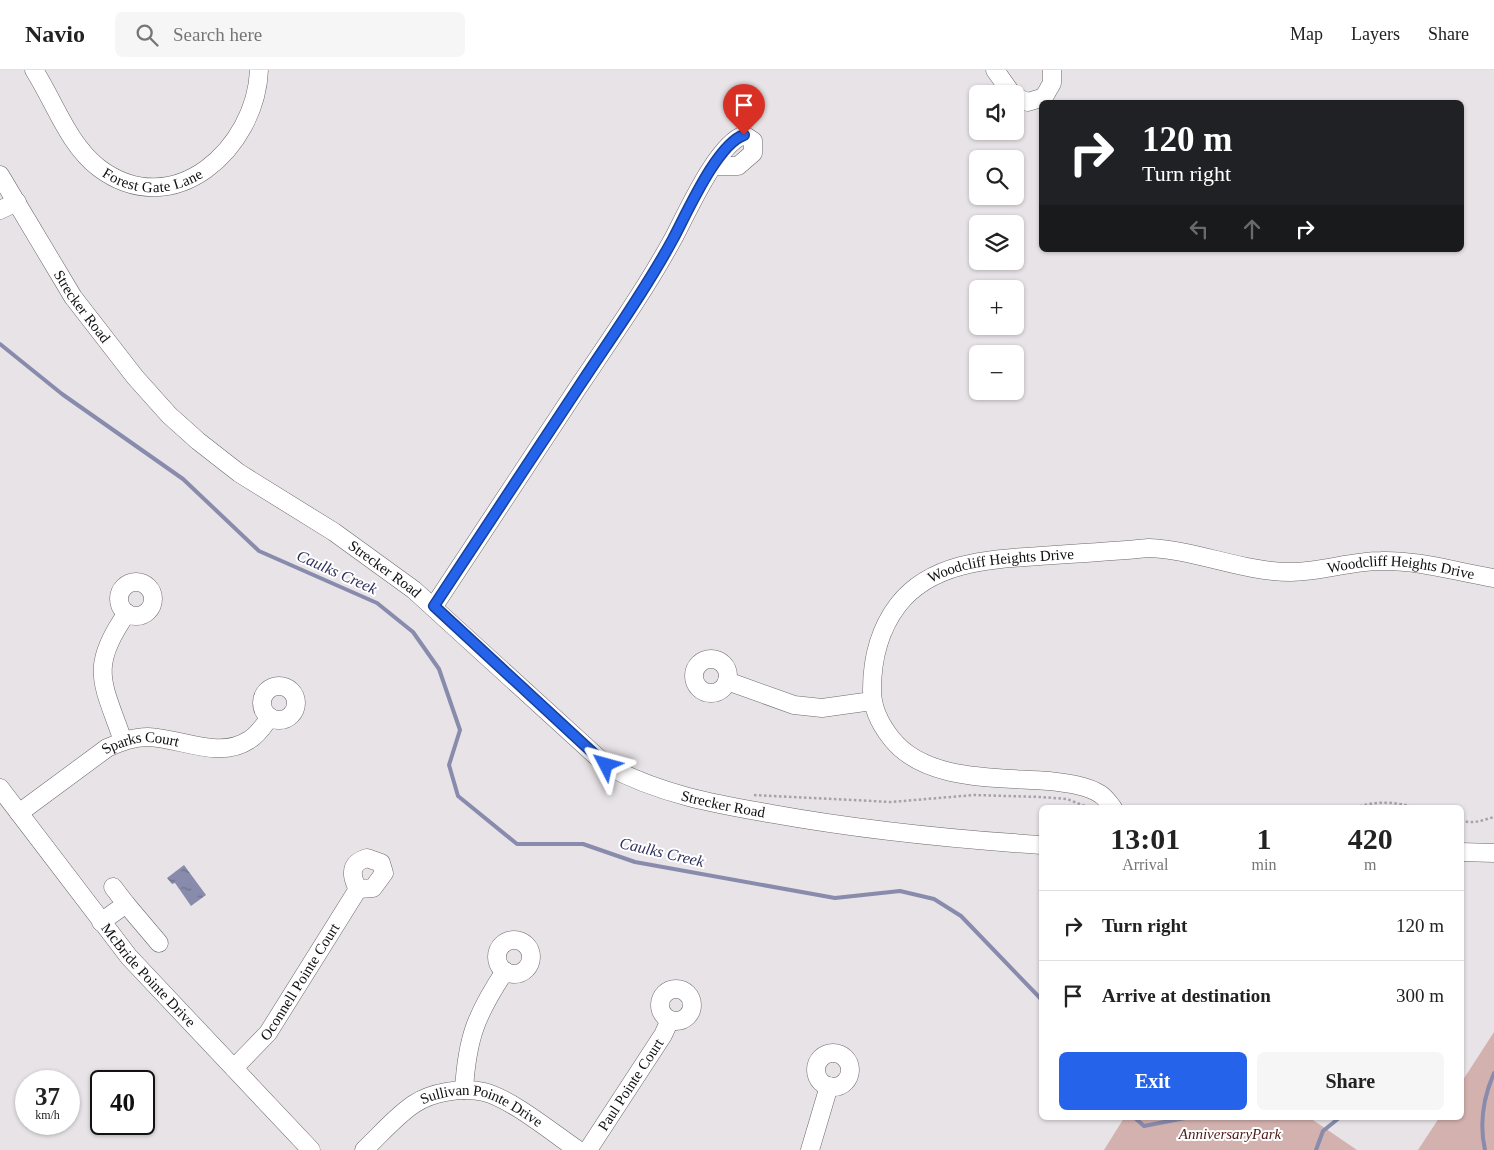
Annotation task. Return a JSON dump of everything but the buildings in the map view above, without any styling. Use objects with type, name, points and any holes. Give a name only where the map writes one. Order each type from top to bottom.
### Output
[{"type":"street","name":"Forest Gate Lane","points":[[34,70],[75,143],[100,168],[122,181],[142,186],[163,188],[183,183],[199,176],[219,159],[249,118],[259,89],[259,70]]},
{"type":"street","points":[[994,70],[1005,85]]},
{"type":"street","points":[[1024,100],[1028,102],[1044,97],[1052,84],[1052,70]]},
{"type":"street","points":[[434,606],[624,318],[673,239],[696,193],[714,166]]},
{"type":"street","name":"Strecker Road","points":[[0,174],[84,312],[169,415],[198,441],[239,473],[334,532],[434,606],[606,765],[634,780],[657,789],[735,808],[868,830],[1039,845]]},
{"type":"street","points":[[0,210],[16,202]]},
{"type":"street","name":"Woodcliff Heights Drive","points":[[1110,805],[1100,794],[1079,786],[949,772],[925,765],[900,750],[884,730],[872,701],[872,675],[876,650],[886,625],[898,604],[915,588],[933,576],[961,566],[983,561],[1148,548],[1171,549],[1241,566],[1291,572],[1381,560],[1426,564],[1494,578]]},
{"type":"street","points":[[122,741],[105,687],[102,662],[108,644],[127,613]]},
{"type":"street","points":[[727,681],[794,705],[822,708],[872,701]]},
{"type":"street","name":"Sparks Court","points":[[19,813],[108,748],[122,741],[149,737],[225,749],[240,745],[251,739],[270,717]]},
{"type":"street","name":"McBride Pointe Drive","points":[[0,788],[129,957],[311,1150]]},
{"type":"street","points":[[1464,852],[1494,853]]},
{"type":"street","points":[[113,887],[159,943]]},
{"type":"street","name":"Oconnell Pointe Court","points":[[234,1068],[268,1033],[358,889]]},
{"type":"street","points":[[101,922],[126,904]]},
{"type":"street","points":[[464,1090],[466,1055],[471,1035],[479,1012],[505,971]]},
{"type":"street","name":"Paul Pointe Court","points":[[588,1150],[663,1035],[670,1020]]},
{"type":"street","points":[[810,1150],[829,1086]]},
{"type":"street","name":"Sullivan Pointe Drive","points":[[364,1150],[415,1103],[437,1094],[464,1090],[485,1092],[509,1104],[578,1150]]},
{"type":"path","points":[[735,808],[755,794],[891,802],[974,795],[1041,797],[1066,800],[1081,805]]},
{"type":"path","points":[[1370,805],[1380,803],[1405,805]]},
{"type":"path","points":[[1464,821],[1475,822],[1494,817]]},
{"type":"green space","points":[[1494,1032],[1494,1150],[1418,1150],[1438,1120],[1464,1120],[1464,1078]]},
{"type":"green space","name":"AnniversaryPark","points":[[1123,1120],[1313,1120],[1357,1150],[1104,1150]]},
{"type":"water","points":[[184,865],[206,895],[191,906],[175,883],[172,884],[167,878]]},
{"type":"waterway","name":"Caulks Creek","points":[[0,344],[62,394],[183,479],[259,551],[377,603],[413,632],[439,669],[460,730],[449,765],[458,796],[517,844],[583,844],[635,862],[835,898],[900,891],[934,899],[961,916],[1039,997]]},
{"type":"waterway","name":"Caulks Creek","points":[[1485,1150],[1482,1130],[1483,1111],[1494,1073]]},
{"type":"waterway","name":"Caulks Creek","points":[[1137,1120],[1144,1126],[1175,1120]]},
{"type":"waterway","name":"Caulks Creek","points":[[1316,1150],[1323,1131],[1337,1120]]},
{"type":"route","points":[[606,765],[585,748],[434,606],[624,318],[673,239],[696,193],[724,151],[737,137],[744,135]]}]
